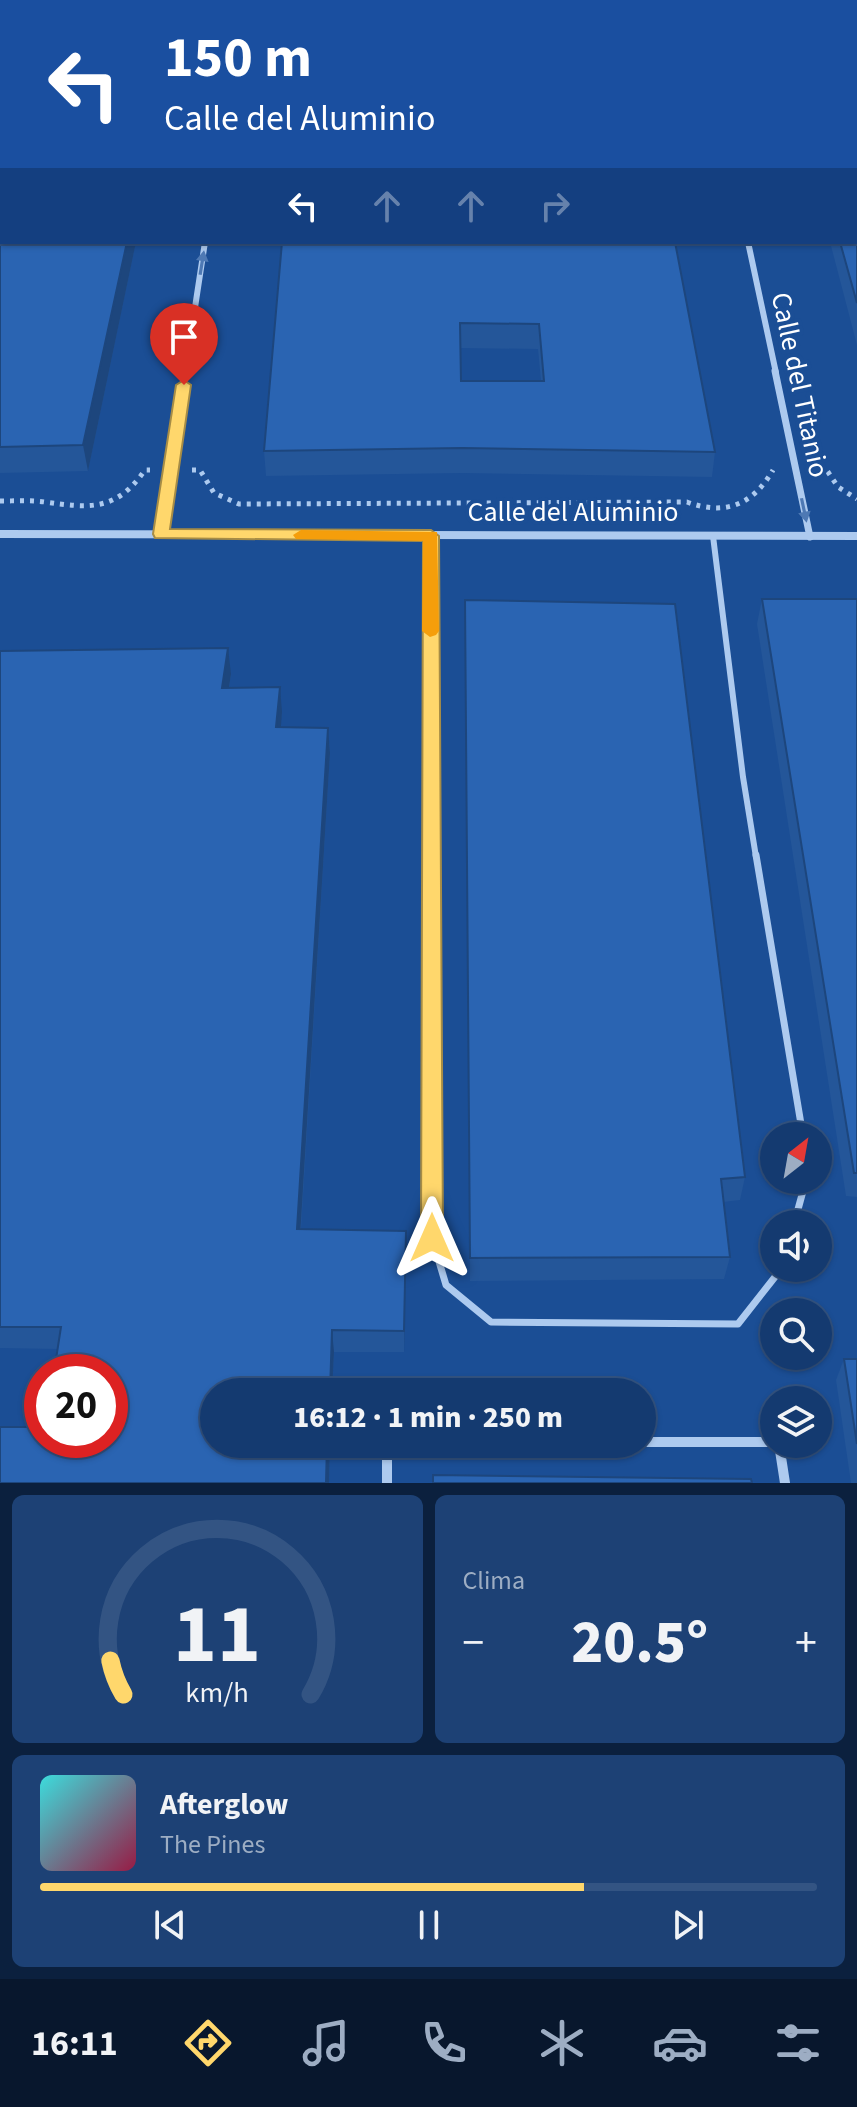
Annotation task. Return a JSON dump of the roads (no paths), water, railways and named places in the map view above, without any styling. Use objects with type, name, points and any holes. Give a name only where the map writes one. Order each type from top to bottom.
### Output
[{"type":"street","points":[[161,534],[205,244]]},
{"type":"street","name":"Calle del Titanio","points":[[748,244],[810,537]]},
{"type":"street","name":"Calle del Aluminio","points":[[0,534],[857,536]]},
{"type":"street","points":[[656,1442],[760,1443]]},
{"type":"street","points":[[387,1458],[387,1483]]},
{"type":"street","points":[[779,1458],[785,1483]]},
{"type":"lane","points":[[431,536],[432,1238],[446,1285],[491,1322],[738,1324],[771,1282]]},
{"type":"lane","points":[[713,536],[743,777],[801,1122]]}]
